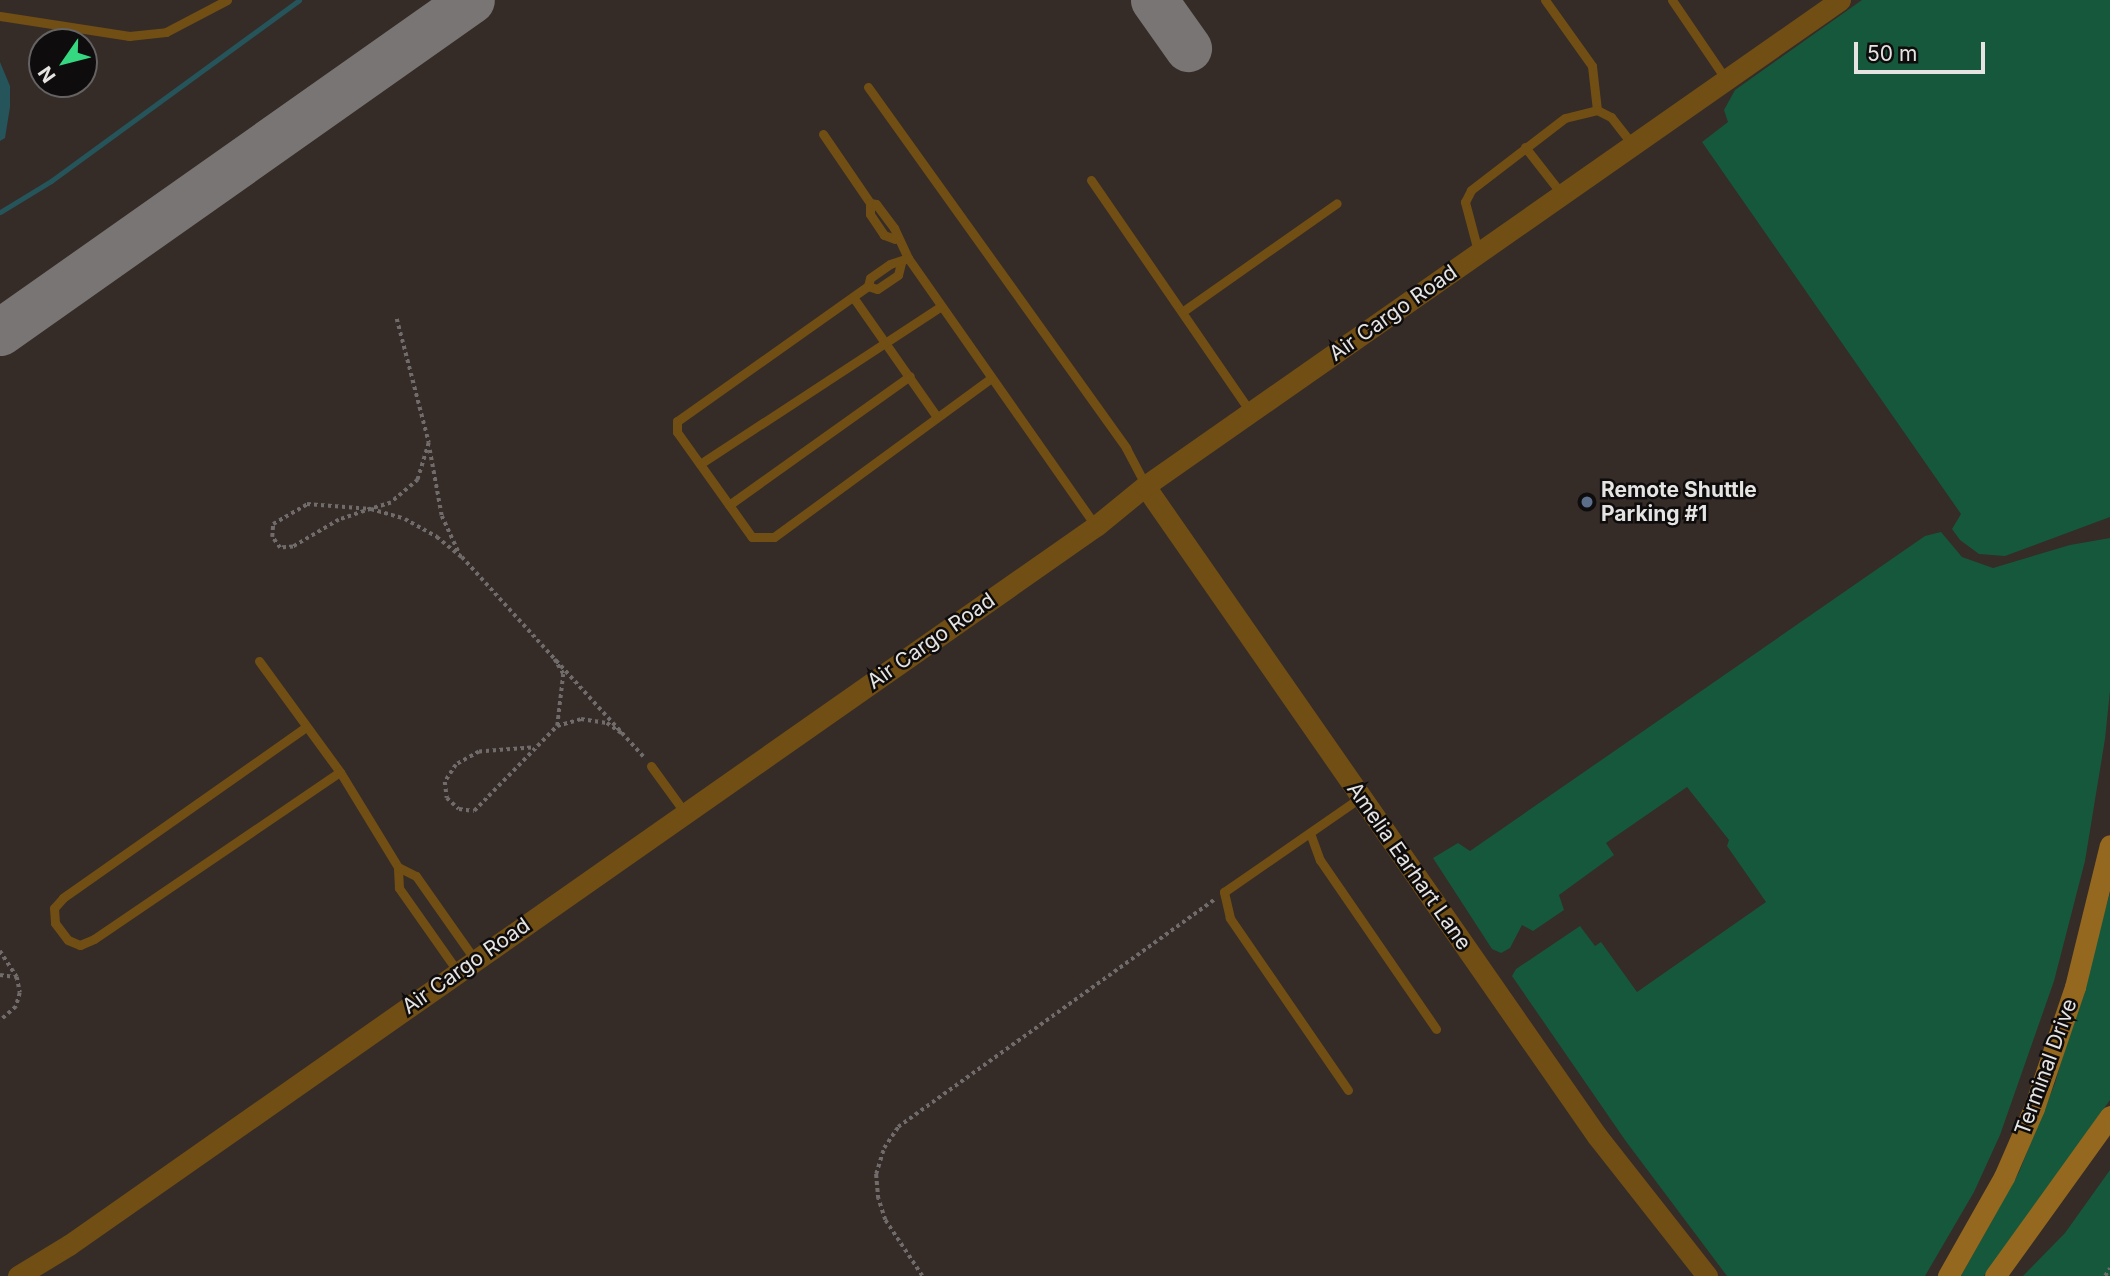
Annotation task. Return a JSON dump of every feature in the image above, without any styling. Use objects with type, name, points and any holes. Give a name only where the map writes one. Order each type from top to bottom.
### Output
[{"type":"main road","name":"Terminal Drive","points":[[1948,1276],[2004,1177],[2034,1108],[2075,987],[2110,845]]},
{"type":"main road","points":[[1995,1276],[2108,1119]]},
{"type":"street","name":"Air Cargo Road","points":[[18,1276],[69,1245],[1096,526],[1145,486],[1838,1]]},
{"type":"street","name":"Amelia Earhart Lane","points":[[1145,486],[1677,1243],[1707,1276]]},
{"type":"street","name":"Amelia Earhart Lane","points":[[1677,1243],[1691,1276]]},
{"type":"lane","points":[[0,16],[129,36],[166,32],[227,0]]},
{"type":"lane","points":[[1545,0],[1592,66],[1597,110]]},
{"type":"lane","points":[[1672,0],[1726,80]]},
{"type":"lane","points":[[868,88],[1126,448],[1145,486]]},
{"type":"lane","points":[[1479,253],[1465,202],[1486,174],[1565,118],[1597,110],[1611,117],[1633,145]]},
{"type":"lane","points":[[823,134],[870,203],[876,204],[894,228],[895,239],[905,260],[942,306],[1096,526]]},
{"type":"lane","points":[[1525,147],[1562,195]]},
{"type":"lane","points":[[1091,180],[1251,412]]},
{"type":"lane","points":[[1182,312],[1337,203]]},
{"type":"lane","points":[[905,260],[890,264],[870,278],[868,286],[677,421],[677,432],[752,537],[774,537],[991,378]]},
{"type":"lane","points":[[853,296],[937,417]]},
{"type":"lane","points":[[700,464],[885,340],[942,306]]},
{"type":"lane","points":[[729,505],[910,376]]},
{"type":"lane","points":[[259,661],[340,772],[398,867],[399,888],[466,966]]},
{"type":"lane","points":[[306,727],[62,898],[54,908],[55,923],[68,940],[80,945],[94,939],[340,772]]},
{"type":"lane","points":[[651,765],[685,813]]},
{"type":"lane","points":[[1349,1090],[1230,918],[1224,892],[1362,797]]},
{"type":"lane","points":[[1310,833],[1320,860],[1436,1029]]},
{"type":"lane","points":[[398,867],[416,876],[466,966]]},
{"type":"path","points":[[397,319],[429,443],[442,516],[462,557]]},
{"type":"path","points":[[429,443],[418,480],[391,503],[371,509],[340,520],[293,547],[280,548],[272,537],[273,524],[307,504],[371,509],[405,519],[462,557],[651,765]]},
{"type":"path","points":[[550,651],[563,674],[557,726]]},
{"type":"path","points":[[531,748],[479,752],[456,765],[445,782],[447,798],[459,809],[474,811],[487,802],[531,748],[557,726],[581,719],[607,723],[630,739]]},
{"type":"path","points":[[922,1276],[886,1220],[878,1199],[876,1174],[884,1148],[898,1127],[1224,892]]},
{"type":"path","points":[[0,951],[17,977],[16,1007],[0,1021]]},
{"type":"path","points":[[0,975],[17,977]]},
{"type":"path","points":[[2105,1276],[2110,1268]]},
{"type":"shaded area","points":[[0,0],[2110,0],[2110,1276],[0,1276]]},
{"type":"green space","points":[[1862,0],[2110,0],[2110,517],[2005,556],[1979,554],[1960,540],[1952,529],[1961,514],[1702,142],[1728,122],[1724,110],[1735,90]]},
{"type":"green space","points":[[1941,532],[1962,557],[1993,568],[2070,545],[2110,538],[2110,691],[2105,739],[2085,861],[2054,981],[2000,1135],[1974,1192],[1925,1276],[1727,1276],[1625,1140],[1512,976],[1516,969],[1580,926],[1595,946],[1601,942],[1637,992],[1766,902],[1727,846],[1729,840],[1687,787],[1606,843],[1614,855],[1559,895],[1564,910],[1533,931],[1522,925],[1510,948],[1501,953],[1492,949],[1433,858],[1458,843],[1470,851],[1925,536]]},
{"type":"green space","points":[[2110,893],[2110,1100],[1984,1276],[1961,1276],[2019,1172],[2055,1083]]},
{"type":"green space","points":[[2110,1170],[2110,1276],[2023,1276],[2065,1233]]},
{"type":"water","points":[[0,62],[10,86],[10,107],[5,138],[0,141]]},
{"type":"waterway","points":[[0,212],[51,181],[299,0]]},
{"type":"taxiway","points":[[0,332],[471,0]]},
{"type":"taxiway","points":[[1154,0],[1188,48]]},
{"type":"place","name":"Remote Shuttle Parking #1","points":[[1587,502]]}]
